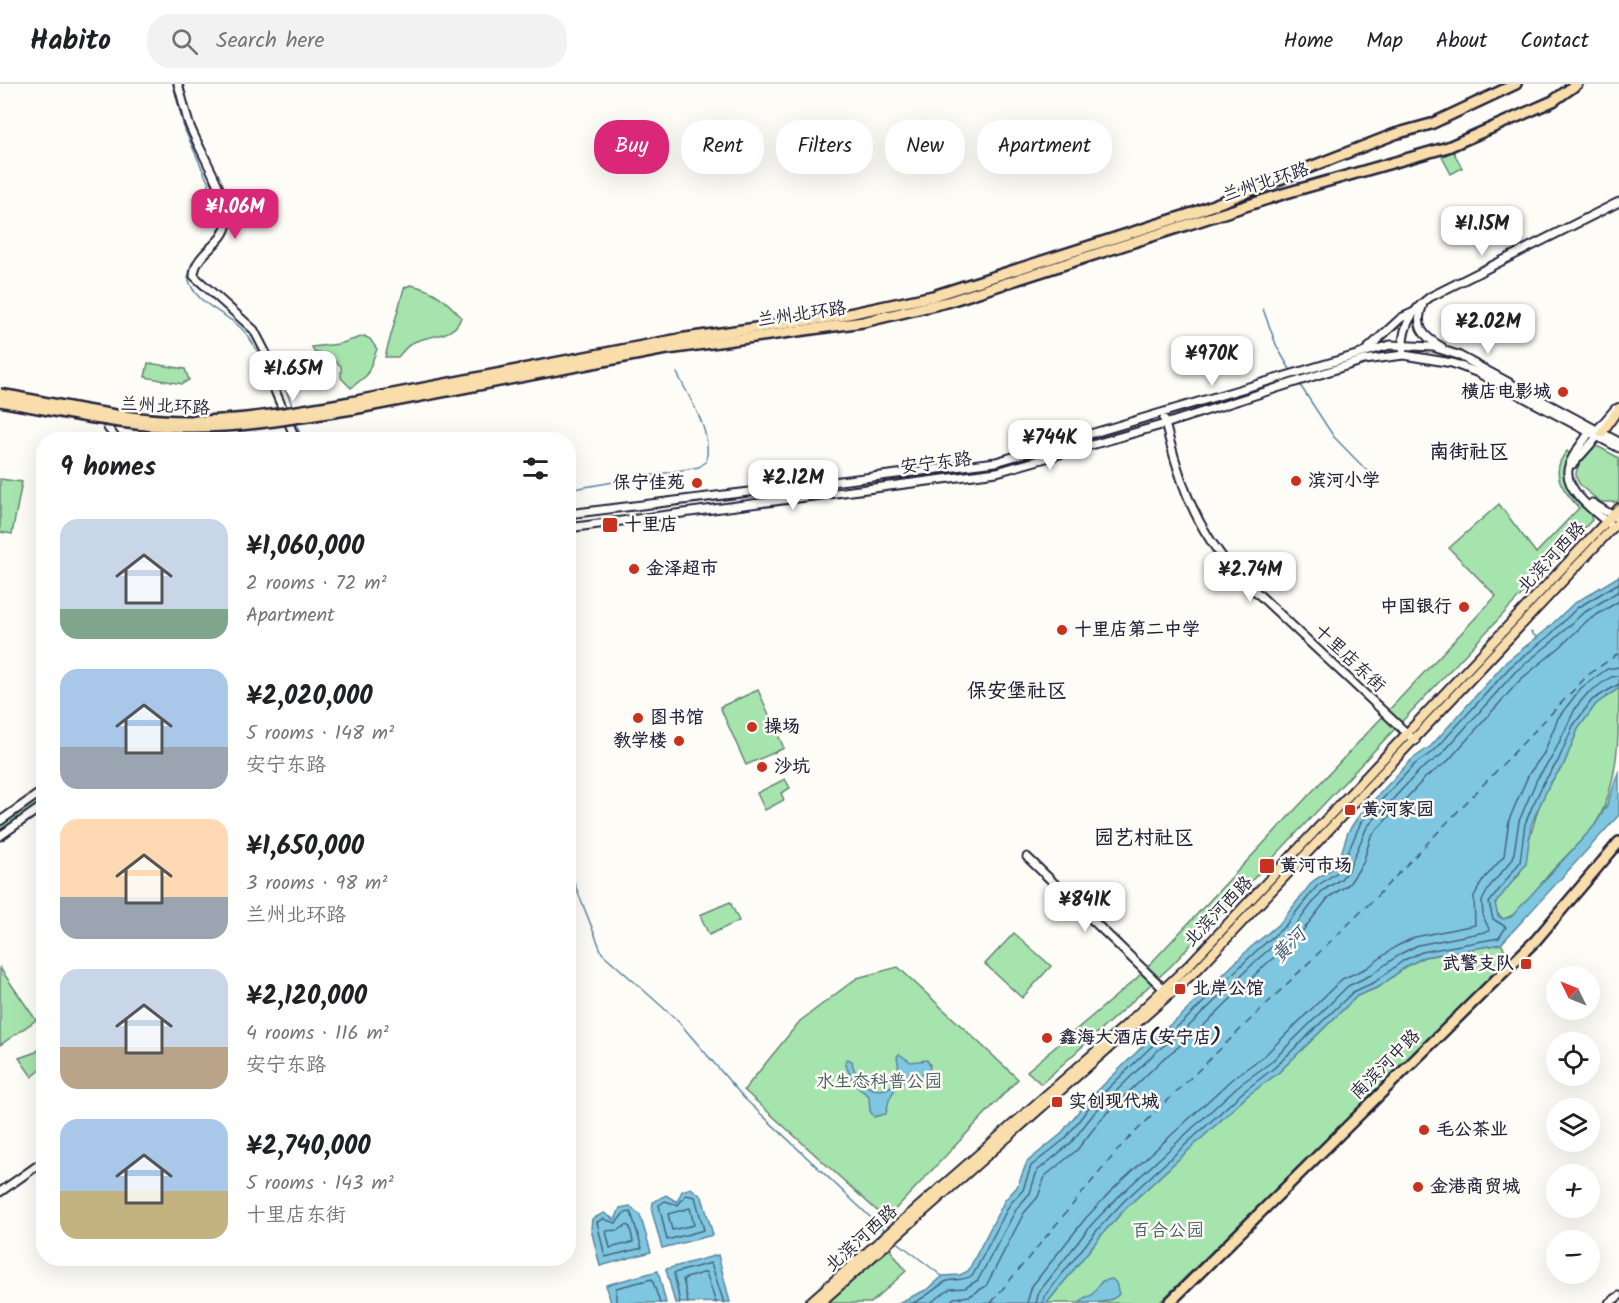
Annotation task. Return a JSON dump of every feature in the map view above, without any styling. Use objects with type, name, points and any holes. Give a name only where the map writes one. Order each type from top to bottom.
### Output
[{"type":"highway","name":"兰州北环路","points":[[0,401],[127,423],[193,428],[272,422],[508,375],[703,340],[863,322],[947,302],[1286,193],[1448,147],[1553,101],[1577,84]]},
{"type":"highway","name":"兰州北环路","points":[[766,333],[933,296],[1193,213],[1395,134],[1431,124],[1462,107],[1512,86]]},
{"type":"highway","name":"兰州北环路","points":[[0,394],[127,416],[191,421],[352,405]]},
{"type":"highway","name":"南滨河中路","points":[[1169,1303],[1536,939],[1619,842]]},
{"type":"highway","name":"南滨河中路","points":[[1177,1303],[1540,943],[1619,850]]},
{"type":"main road","points":[[178,84],[189,123],[228,212],[224,234],[201,258],[194,268],[194,276],[254,330],[270,361],[269,370],[293,432]]},
{"type":"main road","points":[[1364,352],[1401,318],[1412,313],[1424,302],[1619,202]]},
{"type":"main road","points":[[1424,302],[1417,318],[1432,341],[1598,433],[1619,442]]},
{"type":"main road","points":[[1404,355],[1403,345],[1412,313]]},
{"type":"main road","name":"安宁东路","points":[[576,513],[996,462],[1364,352],[1403,345],[1450,351]]},
{"type":"main road","name":"安宁东路","points":[[576,527],[997,472],[1165,424],[1364,360],[1404,355],[1432,357],[1476,372],[1589,433],[1598,433]]},
{"type":"main road","points":[[1614,521],[1574,487],[1570,476],[1574,464],[1619,406]]},
{"type":"main road","name":"十里店东街","points":[[1162,414],[1189,503],[1213,546],[1236,573],[1415,741]]},
{"type":"main road","points":[[108,428],[111,432]]},
{"type":"main road","points":[[1589,433],[1568,468],[1568,480],[1573,490],[1614,521]]},
{"type":"main road","points":[[1598,433],[1619,448]]},
{"type":"main road","name":"北滨河西路","points":[[894,1234],[1198,969],[1351,804],[1415,741],[1614,521],[1619,508]]},
{"type":"main road","name":"北滨河西路","points":[[820,1303],[1116,1034],[1198,956],[1407,734],[1614,521]]},
{"type":"main road","points":[[0,821],[36,796]]},
{"type":"main road","points":[[0,836],[36,811]]},
{"type":"main road","points":[[1027,856],[1170,994]]},
{"type":"main road","points":[[1156,1007],[1163,988]]},
{"type":"main road","points":[[0,1192],[36,1167]]},
{"type":"main road","name":"北滨河西路","points":[[809,1303],[887,1241]]},
{"type":"main road","points":[[1609,1303],[1619,1296]]},
{"type":"green space","points":[[1453,151],[1462,168],[1451,174],[1442,157]]},
{"type":"green space","points":[[410,285],[426,289],[438,296],[461,317],[458,324],[447,333],[418,340],[406,347],[398,357],[385,357],[404,288]]},
{"type":"green space","points":[[364,336],[370,339],[377,349],[367,375],[351,388],[341,378],[341,366],[326,355],[314,352],[312,347],[339,344]]},
{"type":"green space","points":[[148,363],[185,369],[189,380],[182,384],[145,377]]},
{"type":"green space","points":[[1592,447],[1599,447],[1619,458],[1619,499],[1617,502],[1601,502],[1579,483],[1576,477],[1579,465]]},
{"type":"green space","points":[[1567,451],[1570,454],[1565,467],[1567,484],[1589,510],[1592,520],[1170,967],[1041,1084],[1027,1071],[1136,979],[1496,596],[1449,548],[1499,504],[1536,553],[1579,508],[1563,488],[1558,474],[1561,459]]},
{"type":"green space","points":[[0,479],[22,482],[12,534],[0,532]]},
{"type":"green space","points":[[1619,688],[1616,759],[1603,810],[1595,825],[1551,872],[1524,906],[1503,919],[1496,912],[1495,905],[1501,894],[1519,875],[1538,809],[1549,785],[1564,764],[1578,729],[1596,704]]},
{"type":"green space","name":"操场","points":[[758,690],[784,748],[746,765],[720,707]]},
{"type":"green space","points":[[785,779],[790,788],[781,793],[784,800],[765,810],[757,793]]},
{"type":"green space","points":[[36,800],[36,806],[0,832],[0,826]]},
{"type":"green space","points":[[730,902],[739,921],[709,935],[700,915]]},
{"type":"green space","points":[[1014,933],[1051,966],[1022,998],[985,964]]},
{"type":"green space","name":"百合公园","points":[[1501,944],[1511,959],[1159,1303],[1047,1303],[1103,1233],[1128,1206],[1247,1096],[1278,1073],[1357,996],[1379,987],[1407,966],[1424,957]]},
{"type":"green space","name":"水生态科普公园","points":[[898,967],[1018,1079],[886,1219],[744,1090],[800,1021],[857,978]]},
{"type":"green space","points":[[0,968],[36,1020],[0,1045]]},
{"type":"green space","points":[[36,1052],[36,1074],[32,1077],[19,1058]]},
{"type":"green space","points":[[889,1248],[906,1271],[871,1303],[824,1303]]},
{"type":"water","name":"黄河","points":[[1619,576],[1619,688],[1596,704],[1578,729],[1564,764],[1549,785],[1531,825],[1526,864],[1495,904],[1498,916],[1503,919],[1511,917],[1595,825],[1607,805],[1619,770],[1619,815],[1501,944],[1424,957],[1407,966],[1379,987],[1357,996],[1278,1073],[1247,1096],[1128,1206],[1103,1233],[1047,1303],[898,1303],[928,1289],[943,1276],[960,1275],[968,1271],[1005,1200],[1017,1187],[1027,1162],[1060,1135],[1086,1102],[1148,1041],[1179,1018],[1250,948],[1281,922],[1313,881],[1333,868],[1339,860],[1348,832],[1357,818],[1411,760],[1431,746],[1506,662],[1545,631],[1573,604]]},
{"type":"water","points":[[899,1054],[911,1062],[927,1060],[930,1065],[929,1072],[905,1080],[896,1087],[889,1100],[886,1114],[874,1117],[870,1111],[869,1096],[853,1084],[845,1062],[847,1059],[852,1061],[856,1074],[863,1083],[880,1090],[889,1087],[895,1081]]},
{"type":"water","points":[[691,1188],[702,1197],[713,1235],[662,1248],[652,1212],[653,1202],[666,1195],[677,1202],[682,1191]]},
{"type":"water","points":[[630,1206],[640,1215],[651,1252],[600,1266],[591,1229],[592,1219],[604,1213],[615,1220],[620,1208]]},
{"type":"water","points":[[718,1255],[730,1302],[675,1303],[666,1269]]},
{"type":"water","points":[[658,1271],[666,1303],[611,1303],[606,1285]]},
{"type":"water","points":[[1112,1279],[1116,1283],[1119,1294],[1116,1297],[1102,1302],[1080,1303],[1084,1298],[1092,1295],[1102,1281]]},
{"type":"waterway","points":[[173,84],[184,128],[220,209],[223,221],[216,237]]},
{"type":"waterway","points":[[192,266],[188,277],[196,294],[245,332],[267,368]]},
{"type":"waterway","points":[[1263,309],[1277,347],[1291,371]]},
{"type":"waterway","points":[[274,372],[280,374],[293,408]]},
{"type":"waterway","points":[[576,489],[699,467],[706,462],[707,450],[703,427],[677,373]]},
{"type":"waterway","points":[[1300,385],[1334,437],[1375,479]]},
{"type":"waterway","points":[[296,422],[299,432]]},
{"type":"waterway","points":[[1531,632],[1537,638]]},
{"type":"waterway","points":[[576,887],[602,953],[677,1020],[744,1098],[885,1231]]},
{"type":"waterway","points":[[896,1241],[942,1276]]},
{"type":"ferry route","points":[[991,1303],[1122,1145],[1376,897],[1588,675],[1619,653]]},
{"type":"place","name":"横店电影城","points":[[1563,392]]},
{"type":"place","name":"滨河小学","points":[[1296,481]]},
{"type":"place","name":"保宁佳苑","points":[[697,483]]},
{"type":"place","name":"十里店","points":[[610,525]]},
{"type":"place","name":"金泽超市","points":[[634,569]]},
{"type":"place","name":"中国银行","points":[[1464,607]]},
{"type":"place","name":"十里店第二中学","points":[[1062,630]]},
{"type":"place","name":"图书馆","points":[[638,718]]},
{"type":"place","name":"操场","points":[[752,727]]},
{"type":"place","name":"教学楼","points":[[679,741]]},
{"type":"place","name":"沙坑","points":[[762,767]]},
{"type":"place","name":"黄河家园","points":[[1350,810]]},
{"type":"place","name":"黄河市场","points":[[1267,866]]},
{"type":"place","name":"武警支队","points":[[1526,964]]},
{"type":"place","name":"北岸公馆","points":[[1180,989]]},
{"type":"place","name":"鑫海大酒店(安宁店)","points":[[1047,1038]]},
{"type":"place","name":"实创现代城","points":[[1057,1102]]},
{"type":"place","name":"毛公茶业","points":[[1424,1130]]},
{"type":"place","name":"金港商贸城","points":[[1418,1187]]},
{"type":"district","name":"南街社区","points":[[1469,453]]},
{"type":"district","name":"保安堡社区","points":[[1017,692]]},
{"type":"district","name":"园艺村社区","points":[[1144,839]]}]
